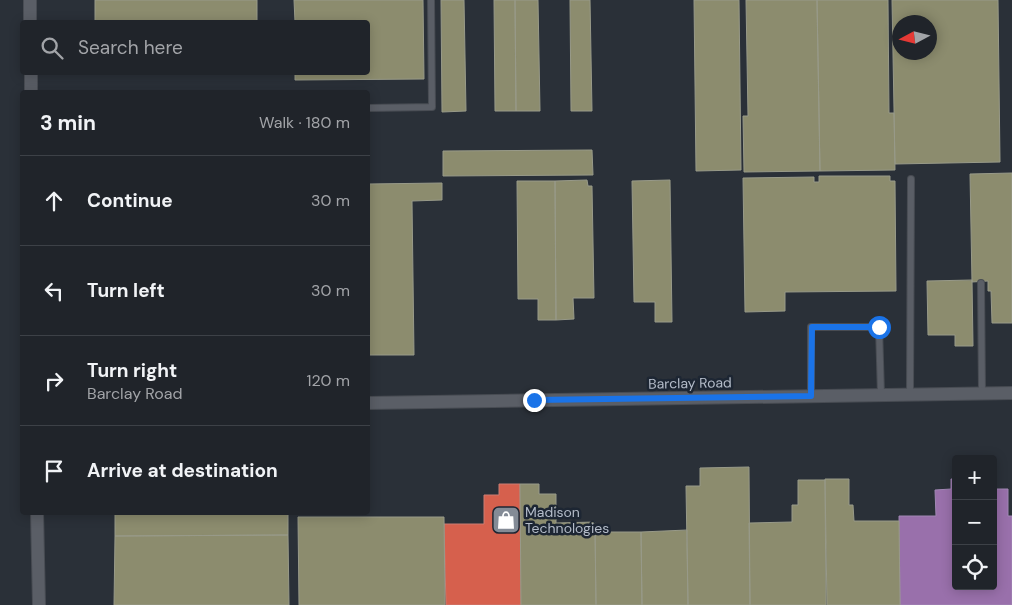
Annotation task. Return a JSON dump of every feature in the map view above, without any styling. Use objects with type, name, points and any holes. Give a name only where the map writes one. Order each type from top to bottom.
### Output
[{"type":"street","points":[[30,0],[30,20]]},
{"type":"street","points":[[31,75],[31,90]]},
{"type":"street","name":"Barclay Road","points":[[370,403],[1012,393]]},
{"type":"street","points":[[37,515],[39,605]]},
{"type":"lane","points":[[370,108],[432,107],[431,0]]},
{"type":"lane","points":[[910,394],[911,179]]},
{"type":"lane","points":[[981,283],[982,393]]},
{"type":"lane","points":[[811,396],[812,327],[879,327],[882,395]]},
{"type":"building: Shops","points":[[499,484],[520,484],[521,605],[446,605],[444,524],[484,524],[484,495],[499,495]]},
{"type":"building: Offices","points":[[952,479],[952,590],[997,590],[997,489],[1008,489],[1008,516],[1012,516],[1012,605],[900,605],[899,516],[936,516],[935,490],[951,489]]},
{"type":"building: Industry","points":[[95,0],[257,0],[257,20],[95,20]]},
{"type":"building: Industry","points":[[294,0],[423,0],[424,79],[295,80],[295,75],[370,75],[370,20],[295,20]]},
{"type":"building: Industry","points":[[441,0],[464,0],[466,111],[442,112]]},
{"type":"building: Industry","points":[[494,0],[515,0],[516,111],[495,111]]},
{"type":"building: Industry","points":[[515,0],[538,0],[540,111],[516,111]]},
{"type":"building: Industry","points":[[570,0],[590,0],[592,111],[571,111]]},
{"type":"building: Industry","points":[[694,0],[739,0],[741,170],[696,171]]},
{"type":"building: Industry","points":[[746,0],[817,0],[820,171],[744,172],[743,116],[748,116]]},
{"type":"building: Industry","points":[[817,0],[888,0],[889,113],[894,113],[895,170],[820,171]]},
{"type":"building: Industry","points":[[892,0],[998,0],[1000,162],[895,164],[893,60],[937,60],[937,15],[892,15]]},
{"type":"building: Industry","points":[[592,150],[593,175],[443,176],[443,151]]},
{"type":"building: Industry","points":[[1012,173],[1012,323],[992,323],[991,291],[988,291],[988,281],[972,282],[970,174]]},
{"type":"building: Industry","points":[[819,176],[890,176],[890,181],[895,181],[896,291],[785,292],[785,311],[745,312],[743,178],[814,177],[814,182],[819,182]]},
{"type":"building: Industry","points":[[587,180],[588,186],[592,186],[594,298],[573,298],[574,319],[556,320],[555,181]]},
{"type":"building: Industry","points":[[670,180],[672,322],[655,322],[655,302],[634,302],[632,181]]},
{"type":"building: Industry","points":[[517,181],[555,181],[556,320],[538,320],[538,299],[518,299]]},
{"type":"building: Industry","points":[[442,183],[442,200],[412,201],[414,355],[370,355],[370,184]]},
{"type":"building: Industry","points":[[972,280],[973,346],[955,346],[955,335],[928,335],[927,281]]},
{"type":"building: Industry","points":[[749,467],[750,605],[688,605],[686,486],[700,486],[700,468]]},
{"type":"building: Industry","points":[[825,479],[849,479],[849,505],[853,505],[854,521],[899,521],[900,605],[827,605]]},
{"type":"building: Industry","points":[[798,480],[825,480],[826,605],[750,605],[749,523],[792,522],[792,505],[798,505]]},
{"type":"building: Industry","points":[[520,484],[539,484],[539,494],[556,494],[556,523],[595,522],[596,605],[521,605]]},
{"type":"building: Industry","points":[[115,515],[288,515],[288,535],[115,536]]},
{"type":"building: Industry","points":[[298,517],[444,517],[445,605],[299,605]]},
{"type":"building: Industry","points":[[687,530],[688,605],[642,605],[641,532]]},
{"type":"building: Industry","points":[[595,532],[641,532],[642,605],[596,605]]},
{"type":"building: Industry","points":[[288,535],[289,605],[114,605],[115,536]]},
{"type":"place","name":"Madison Technologies","points":[[506,520]]},
{"type":"route","points":[[534,400],[811,396],[812,327],[879,327]]}]
